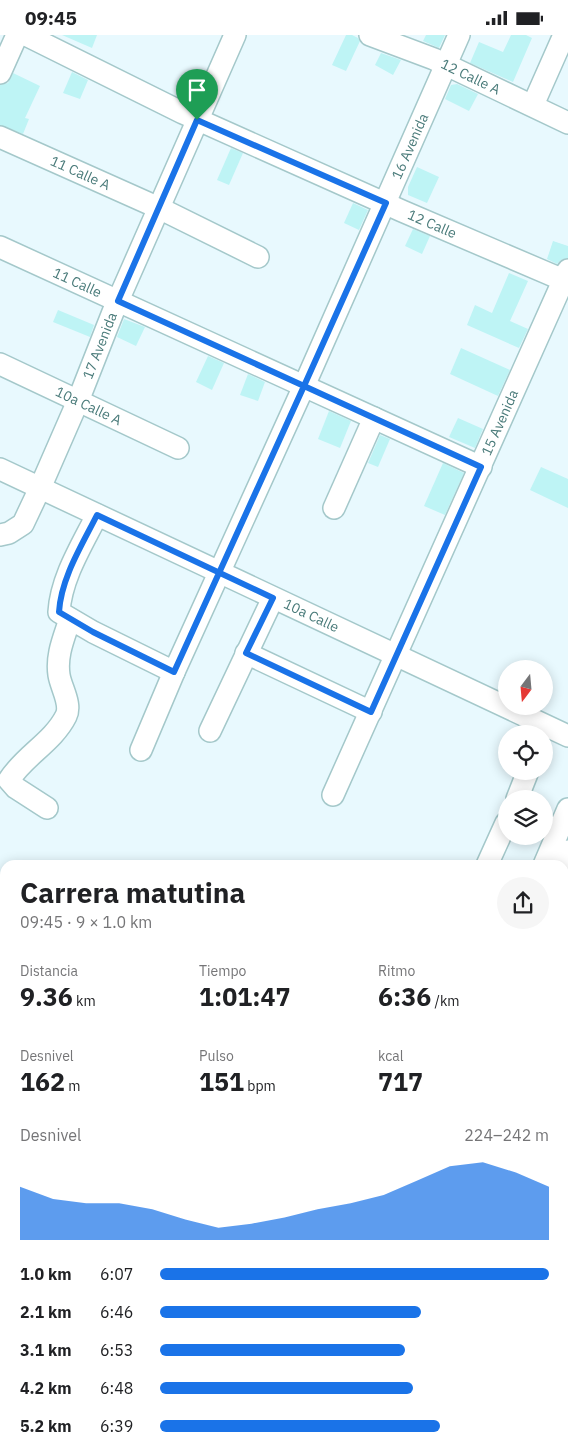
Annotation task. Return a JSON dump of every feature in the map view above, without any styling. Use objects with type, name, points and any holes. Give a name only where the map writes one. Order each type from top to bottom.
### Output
[{"type":"street","points":[[0,73],[17,35]]},
{"type":"street","name":"12 Calle","points":[[26,35],[197,120],[386,203],[566,277]]},
{"type":"street","name":"17 Avenida","points":[[0,535],[23,525],[78,401],[118,301],[235,35]]},
{"type":"street","name":"12 Calle A","points":[[370,35],[446,65],[568,123]]},
{"type":"street","name":"16 Avenida","points":[[141,750],[174,672],[386,203],[459,35]]},
{"type":"street","points":[[532,105],[564,35]]},
{"type":"street","name":"11 Calle A","points":[[0,137],[159,208],[258,257]]},
{"type":"street","name":"11 Calle","points":[[0,247],[481,467]]},
{"type":"street","name":"15 Avenida","points":[[333,795],[566,277]]},
{"type":"street","name":"10a Calle A","points":[[0,364],[178,448]]},
{"type":"street","points":[[334,508],[374,418]]},
{"type":"street","name":"10a Calle","points":[[0,469],[396,655],[535,725]]},
{"type":"street","points":[[47,808],[16,788],[10,780],[15,770],[54,732],[67,715],[67,703],[59,676],[58,655],[65,616],[60,598],[97,515]]},
{"type":"street","points":[[210,731],[273,598]]},
{"type":"street","points":[[65,616],[174,672]]},
{"type":"street","points":[[246,653],[371,712]]},
{"type":"street","name":"10a Calle","points":[[553,732],[568,737]]},
{"type":"street","points":[[546,860],[568,809]]},
{"type":"street","points":[[489,860],[498,841]]},
{"type":"building","points":[[62,35],[97,35],[92,48]]},
{"type":"building","points":[[346,35],[352,35],[360,41],[346,71],[332,65]]},
{"type":"building","points":[[426,35],[445,35],[439,48],[423,41]]},
{"type":"building","points":[[511,35],[526,35],[532,38],[513,82],[470,63],[479,42],[503,52]]},
{"type":"building","points":[[381,53],[401,60],[393,75],[375,65]]},
{"type":"building","points":[[72,72],[88,80],[80,99],[63,93]]},
{"type":"building","points":[[13,73],[40,86],[25,118],[29,119],[23,134],[0,125],[0,85],[8,83]]},
{"type":"building","points":[[457,84],[478,94],[469,111],[445,99],[451,85]]},
{"type":"building","points":[[231,148],[243,153],[229,185],[217,180]]},
{"type":"building","points":[[417,167],[439,177],[427,203],[408,195],[408,187]]},
{"type":"building","points":[[353,203],[368,210],[359,230],[344,223]]},
{"type":"building","points":[[413,229],[430,236],[422,254],[405,246]]},
{"type":"building","points":[[553,241],[568,246],[568,258],[561,260],[557,264],[547,259]]},
{"type":"building","points":[[509,273],[528,281],[510,321],[528,329],[519,348],[467,325],[475,305],[492,313]]},
{"type":"building","points":[[58,310],[94,325],[90,337],[53,322]]},
{"type":"building","points":[[124,319],[145,327],[136,346],[117,337]]},
{"type":"building","points":[[461,348],[510,370],[498,396],[450,374]]},
{"type":"building","points":[[208,356],[224,363],[212,390],[196,382]]},
{"type":"building","points":[[248,374],[265,382],[258,401],[240,395]]},
{"type":"building","points":[[329,411],[351,421],[340,448],[318,439]]},
{"type":"building","points":[[458,418],[483,429],[475,448],[449,437]]},
{"type":"building","points":[[380,435],[390,439],[378,467],[368,463]]},
{"type":"building","points":[[443,463],[464,473],[445,515],[424,506]]},
{"type":"building","points":[[541,467],[568,479],[568,508],[530,490]]},
{"type":"route","points":[[197,120],[118,301],[304,386],[219,573],[212,588],[174,672],[93,632],[59,612],[60,598],[66,582],[79,550],[97,515],[219,573],[273,598],[246,653],[371,712],[481,467],[304,386],[386,203],[197,120]]}]
